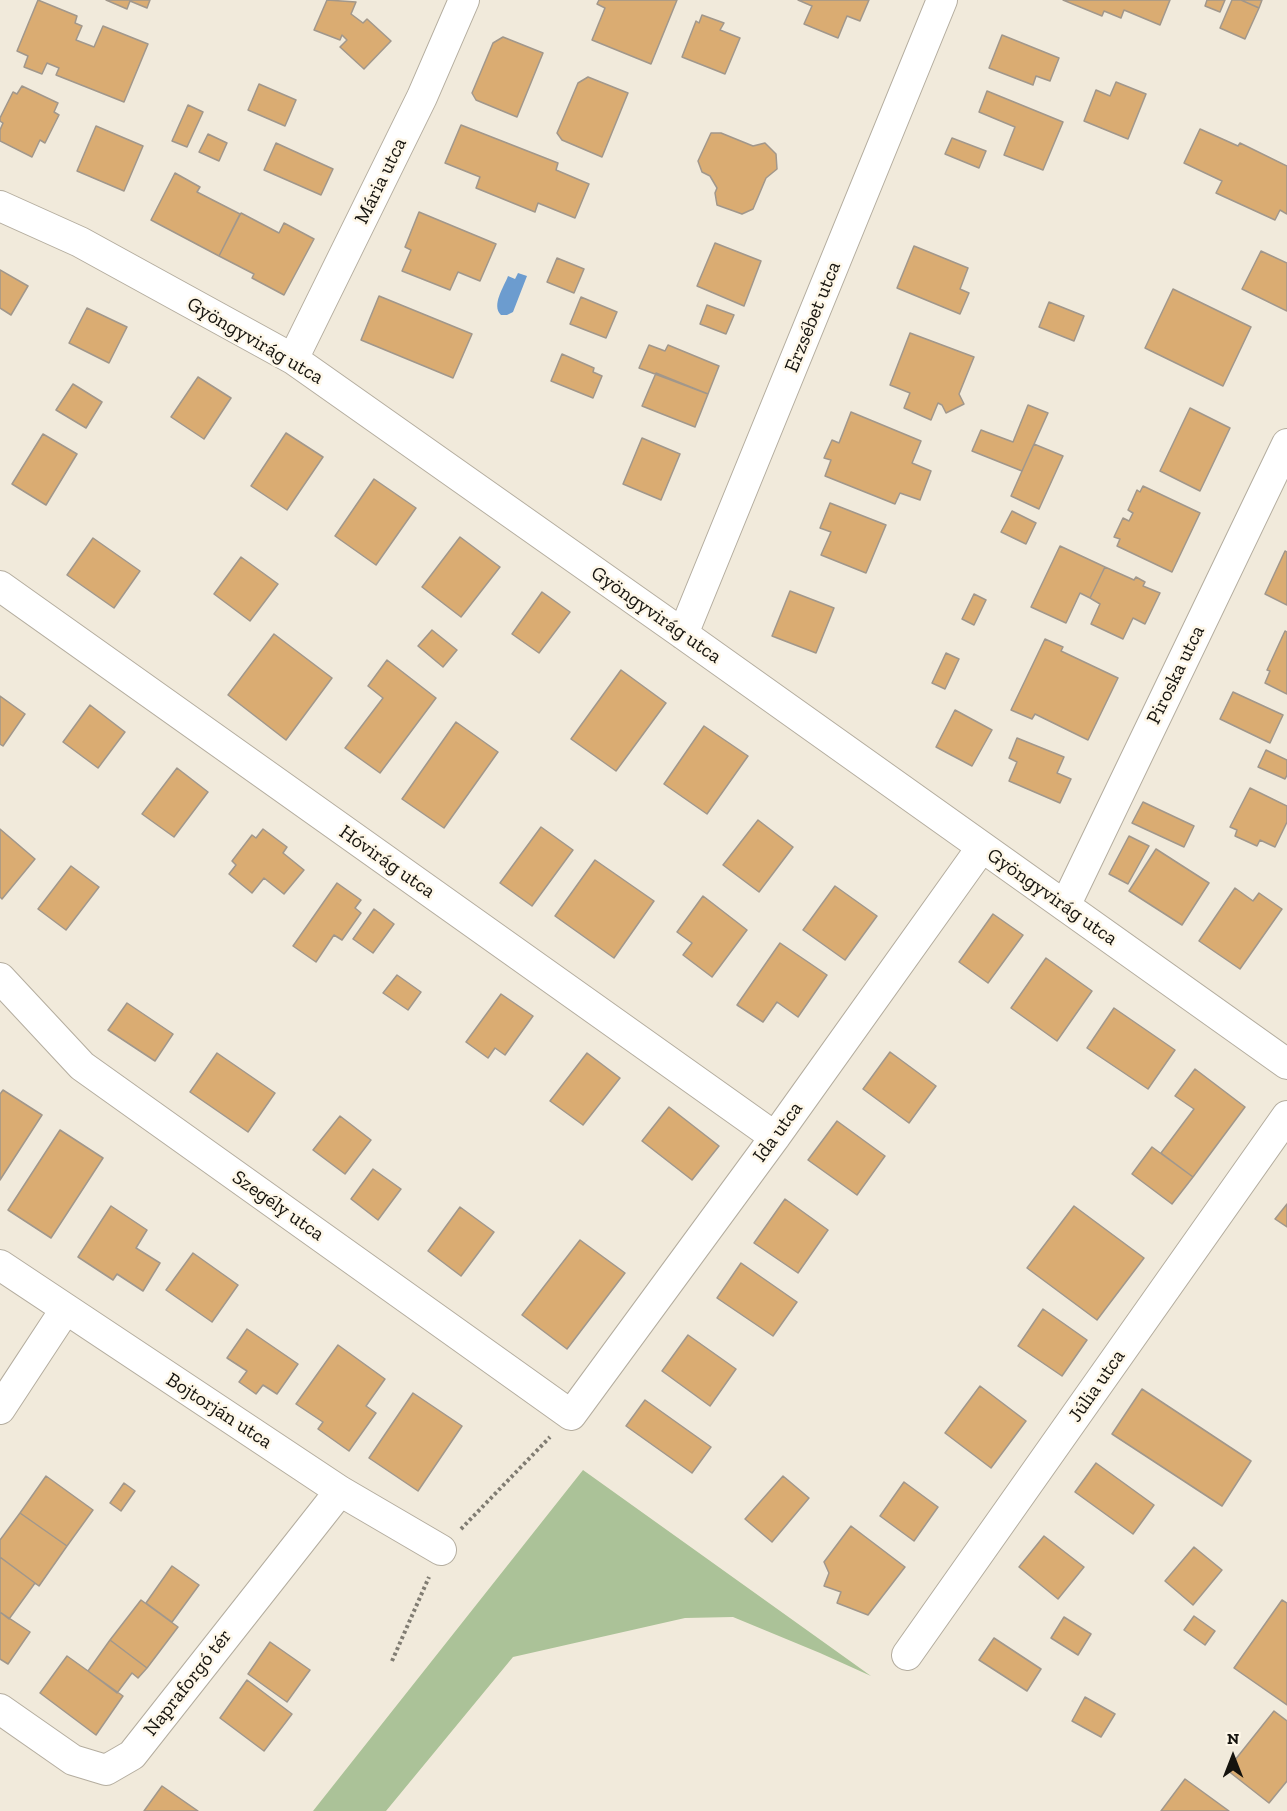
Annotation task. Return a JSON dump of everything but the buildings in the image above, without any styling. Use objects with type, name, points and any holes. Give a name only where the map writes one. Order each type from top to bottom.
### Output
[{"type":"street","name":"Mária utca","points":[[293,359],[422,97],[464,0]]},
{"type":"street","name":"Erzsébet utca","points":[[683,634],[942,0]]},
{"type":"street","name":"Gyöngyvirág utca","points":[[0,206],[80,242],[293,359],[1287,1064]]},
{"type":"street","name":"Piroska utca","points":[[1065,906],[1287,444]]},
{"type":"street","name":"Hóvirág utca","points":[[0,586],[775,1137]]},
{"type":"street","name":"Ida utca","points":[[571,1415],[775,1137],[982,847]]},
{"type":"street","name":"Szegély utca","points":[[0,978],[82,1066],[571,1415]]},
{"type":"street","name":"Júlia utca","points":[[907,1655],[1287,1116]]},
{"type":"street","name":"Bojtorján utca","points":[[0,1265],[340,1491],[441,1550]]},
{"type":"street","points":[[0,1409],[66,1310]]},
{"type":"street","name":"Napraforgó tér","points":[[0,1709],[73,1760],[106,1770],[132,1755],[340,1491]]},
{"type":"path","points":[[392,1661],[441,1550],[571,1415]]},
{"type":"green space","points":[[583,1470],[871,1676],[733,1617],[685,1618],[513,1657],[386,1811],[313,1811]]},
{"type":"water","points":[[518,273],[527,276],[513,312],[501,315],[497,306],[501,291],[508,276],[515,279]]}]
